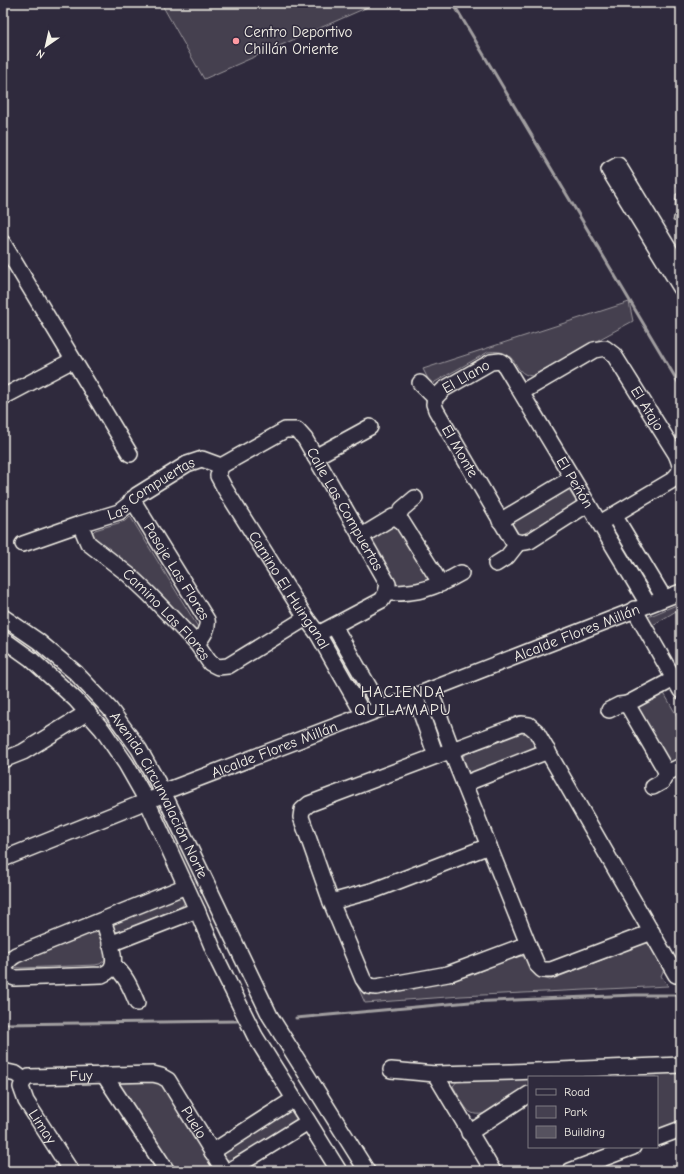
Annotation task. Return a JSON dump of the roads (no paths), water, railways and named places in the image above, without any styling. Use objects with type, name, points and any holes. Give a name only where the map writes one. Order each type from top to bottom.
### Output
[{"type":"street","points":[[681,269],[614,167],[681,288]]},
{"type":"street","points":[[3,242],[130,454]]},
{"type":"street","name":"El Atajo","points":[[522,392],[594,350],[605,348],[614,355],[676,454],[680,463],[681,471],[677,477],[671,482],[600,523]]},
{"type":"street","points":[[3,397],[73,360]]},
{"type":"street","name":"El Peñón","points":[[500,361],[508,369],[600,523],[678,685]]},
{"type":"street","name":"El Llano","points":[[435,398],[444,389],[491,362],[500,361]]},
{"type":"street","points":[[420,383],[435,398]]},
{"type":"street","name":"El Monte","points":[[435,398],[434,404],[436,410],[500,521],[512,540],[518,543]]},
{"type":"street","points":[[315,457],[370,427]]},
{"type":"street","name":"Calle Las Compuertas","points":[[221,466],[286,430],[297,430],[305,439],[388,584],[386,593]]},
{"type":"street","name":"Las Compuertas","points":[[23,544],[119,512],[125,508],[137,495],[188,464],[202,459],[221,466]]},
{"type":"street","name":"Camino El Huinganal","points":[[221,466],[218,476],[225,489],[306,618],[318,634],[364,715]]},
{"type":"street","points":[[500,521],[572,478]]},
{"type":"street","points":[[397,518],[402,509],[415,498]]},
{"type":"street","name":"Pasaje Las Flores","points":[[132,499],[207,620],[207,629],[197,644]]},
{"type":"street","points":[[496,564],[507,557],[518,543],[530,541],[588,504]]},
{"type":"street","name":"El Peñón","points":[[614,515],[664,598]]},
{"type":"street","points":[[360,537],[393,517],[397,518],[402,522],[441,584]]},
{"type":"street","name":"Camino Las Flores","points":[[80,524],[88,543],[129,575],[149,594],[197,644],[210,663],[214,666],[223,668],[306,618]]},
{"type":"street","points":[[318,634],[382,600],[386,593],[399,594],[424,591],[461,574]]},
{"type":"street","name":"Alcalde Flores Millán","points":[[3,859],[157,797],[163,792],[416,696],[681,592]]},
{"type":"street","name":"Avenida Circunvalación Norte","points":[[3,617],[38,641],[85,682],[110,709],[139,749],[163,792],[270,1016],[367,1171]]},
{"type":"street","name":"Camino El Huinganal","points":[[334,626],[381,708]]},
{"type":"street","name":"Avenida Circunvalación Norte","points":[[3,639],[49,674],[88,712],[126,764],[147,801],[219,963],[255,1036],[340,1171]]},
{"type":"street","points":[[49,674],[57,665],[58,657]]},
{"type":"street","points":[[610,710],[619,705],[627,704],[678,685]]},
{"type":"street","points":[[430,690],[464,784],[528,944],[537,964],[542,970],[551,970],[652,932]]},
{"type":"street","points":[[416,696],[436,756]]},
{"type":"street","points":[[627,704],[667,773]]},
{"type":"street","points":[[5,758],[23,752],[88,712]]},
{"type":"street","points":[[528,944],[448,974],[376,987],[368,986],[363,979],[331,902],[301,818],[302,810],[308,804],[521,724],[529,725],[536,731],[548,751],[676,975]]},
{"type":"street","points":[[464,784],[548,751]]},
{"type":"street","points":[[653,787],[662,782],[667,773],[681,766]]},
{"type":"street","points":[[331,902],[375,890],[489,846]]},
{"type":"street","points":[[103,920],[114,960],[113,965],[108,972],[102,975],[15,978],[8,976],[3,970],[6,962],[16,955],[186,886]]},
{"type":"street","points":[[110,944],[196,910]]},
{"type":"street","points":[[219,963],[237,948]]},
{"type":"street","points":[[113,965],[126,979],[137,1003]]},
{"type":"street","points":[[391,1070],[435,1074],[560,1074],[630,1072],[681,1065]]},
{"type":"street","points":[[3,1072],[16,1074],[24,1080]]},
{"type":"street","name":"Fuy","points":[[24,1080],[29,1077],[153,1074],[161,1076]]},
{"type":"street","points":[[435,1074],[493,1171]]},
{"type":"street","points":[[104,1075],[167,1171]]},
{"type":"street","name":"Puelo","points":[[161,1076],[168,1080],[224,1171]]},
{"type":"street","name":"Limay","points":[[24,1080],[21,1087],[26,1101],[71,1171]]},
{"type":"street","points":[[469,1133],[528,1095]]},
{"type":"street","points":[[212,1152],[294,1099]]},
{"type":"street","points":[[229,1171],[308,1122]]},
{"type":"street","points":[[658,1138],[681,1129]]},
{"type":"street","points":[[570,1171],[630,1148]]},
{"type":"waterway","points":[[453,3],[681,387]]},
{"type":"waterway","points":[[296,1018],[470,1002],[635,995],[681,995]]},
{"type":"waterway","points":[[3,1024],[237,1021]]},
{"type":"place","name":"Centro Deportivo Chillán Oriente","points":[[236,41]]},
{"type":"district","name":"HACIENDA QUILAMAPU","points":[[403,700]]}]
